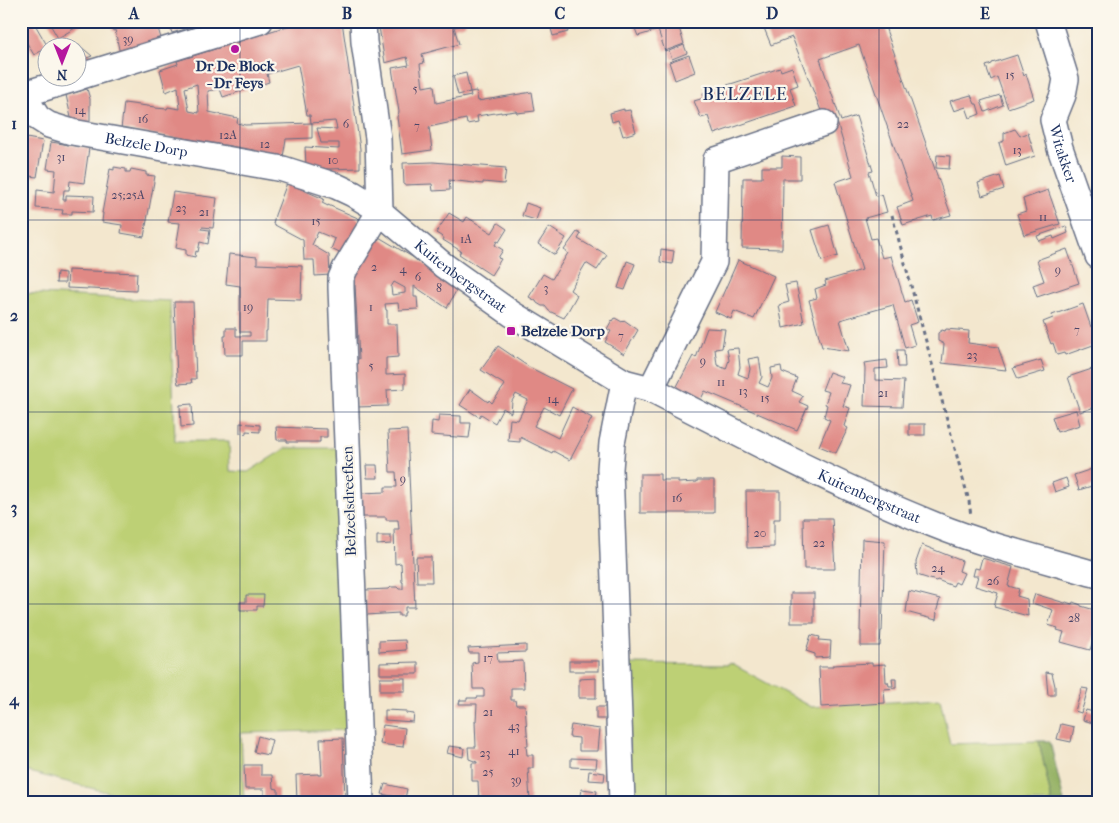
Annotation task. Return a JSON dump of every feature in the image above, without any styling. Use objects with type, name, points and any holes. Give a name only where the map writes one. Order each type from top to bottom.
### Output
[{"type":"street","name":"Belzele Dorp","points":[[88,74],[260,21]]},
{"type":"street","points":[[363,21],[364,42],[378,138],[380,211]]},
{"type":"street","name":"Witakker","points":[[1048,21],[1066,78],[1063,95],[1053,120],[1060,148],[1098,256]]},
{"type":"street","name":"Belzele Dorp","points":[[43,88],[22,95],[38,118],[49,125],[72,132],[283,169],[336,186],[380,211]]},
{"type":"street","points":[[651,389],[714,262],[716,160],[824,123]]},
{"type":"street","name":"Kuitenbergstraat","points":[[380,211],[443,265],[512,314],[624,382],[651,389],[820,474],[928,522],[990,544],[1098,575]]},
{"type":"street","name":"Belzeelsdreefken","points":[[361,802],[340,288],[341,278],[345,269],[380,211]]},
{"type":"street","points":[[622,802],[610,469],[612,443],[624,382]]},
{"type":"path","points":[[892,215],[969,501],[974,539]]},
{"type":"green space","points":[[21,293],[170,301],[175,441],[229,441],[230,471],[248,472],[286,448],[339,448],[350,730],[241,733],[244,802],[145,802],[21,770]]},
{"type":"green space","points":[[730,663],[811,707],[940,699],[950,744],[1039,741],[1052,802],[631,802],[626,664],[729,665]]},
{"type":"green space","points":[[1039,741],[1050,741],[1064,802],[1052,802]]},
{"type":"building","points":[[33,21],[43,38],[38,38],[38,53],[34,55],[21,33],[21,22]]},
{"type":"building","points":[[48,21],[87,21],[58,38]]},
{"type":"building","points":[[110,21],[156,21],[162,42],[120,54],[115,30],[113,31]]},
{"type":"building","points":[[168,21],[208,21],[208,22],[172,33]]},
{"type":"building","points":[[303,21],[342,21],[360,149],[360,168],[328,169],[306,165],[305,147],[339,149],[339,143],[321,143],[317,128],[337,129],[335,121],[311,123],[310,115],[307,115],[298,65],[267,74],[269,82],[223,97],[220,89],[208,91],[209,112],[238,118],[237,123],[245,125],[312,123],[312,138],[286,139],[283,157],[246,149],[246,151],[121,129],[124,103],[155,108],[167,109],[168,107],[180,109],[178,87],[166,92],[160,70],[178,64],[177,61]],"holes":[[[197,84],[199,113],[189,111],[185,88]]]},
{"type":"building","points":[[378,21],[401,21],[402,26],[414,21],[438,21],[439,24],[443,21],[465,21],[466,24],[454,27],[459,44],[422,54],[424,63],[420,64],[423,87],[434,85],[436,103],[471,96],[470,92],[476,91],[478,101],[532,92],[535,111],[501,112],[477,116],[478,122],[467,124],[466,119],[429,127],[432,150],[402,154],[397,117],[399,112],[392,68],[409,65],[407,57],[385,63]]},
{"type":"building","points":[[549,21],[565,21],[568,32],[553,36]]},
{"type":"building","points":[[632,21],[655,21],[656,25],[668,21],[677,21],[684,44],[665,51],[658,30],[638,36]]},
{"type":"building","points":[[786,21],[789,29],[806,23],[805,21],[883,21],[951,215],[933,220],[932,216],[903,225],[897,207],[913,201],[859,45],[820,59],[841,121],[856,116],[873,171],[869,172],[876,196],[882,194],[887,212],[865,218],[871,239],[876,238],[882,258],[891,256],[905,302],[911,300],[918,322],[909,325],[915,345],[905,348],[893,305],[840,320],[849,351],[822,347],[809,300],[817,298],[815,289],[826,285],[825,281],[862,270],[835,182],[853,176],[837,122],[827,126],[792,37],[771,45],[764,28]]},
{"type":"building","points":[[1098,21],[1098,38],[1092,23]]},
{"type":"building","points":[[684,45],[687,53],[672,59],[669,51]]},
{"type":"building","points":[[689,55],[695,72],[675,80],[669,62]]},
{"type":"building","points":[[1017,55],[1024,76],[1026,74],[1034,99],[1008,108],[997,77],[991,80],[986,66]]},
{"type":"building","points":[[792,67],[798,85],[790,88],[796,106],[714,134],[708,116],[701,118],[694,101],[704,98],[703,93],[780,68],[781,71]]},
{"type":"building","points":[[466,73],[470,92],[458,95],[453,76]]},
{"type":"building","points":[[87,89],[90,99],[90,124],[72,122],[66,95]]},
{"type":"building","points":[[971,95],[975,104],[977,104],[980,114],[970,118],[966,107],[954,111],[950,101]]},
{"type":"building","points":[[1000,95],[1003,105],[985,112],[981,101]]},
{"type":"building","points":[[624,109],[624,111],[630,110],[636,132],[623,136],[618,120],[612,122],[610,113]]},
{"type":"building","points":[[1015,129],[1020,136],[1028,133],[1035,156],[1006,166],[999,143],[1004,141],[1004,133]]},
{"type":"building","points":[[21,137],[43,141],[37,177],[29,176],[25,199],[21,199]]},
{"type":"building","points":[[51,142],[89,148],[84,183],[70,181],[69,190],[64,190],[63,200],[66,200],[66,195],[94,196],[93,212],[72,211],[72,214],[62,214],[63,210],[36,208],[37,190],[54,192],[56,170],[47,169]]},
{"type":"building","points":[[937,155],[950,156],[949,169],[936,168]]},
{"type":"building","points":[[782,156],[800,157],[800,179],[783,179],[782,249],[742,248],[743,178],[762,178],[762,167],[782,167]]},
{"type":"building","points":[[433,162],[506,168],[504,184],[483,182],[483,184],[449,180],[450,190],[433,191],[432,184],[404,185],[403,163]]},
{"type":"building","points":[[114,167],[126,169],[126,172],[130,172],[131,169],[146,172],[146,175],[155,176],[144,237],[121,233],[122,225],[102,222],[110,169],[114,170]]},
{"type":"building","points":[[1000,176],[1004,189],[982,196],[978,183]]},
{"type":"building","points":[[287,183],[324,199],[322,203],[328,206],[360,219],[346,256],[331,249],[335,239],[318,232],[312,245],[329,255],[330,275],[315,276],[314,260],[304,260],[303,240],[273,224]]},
{"type":"building","points":[[1048,190],[1060,224],[1024,235],[1017,214],[1026,211],[1023,199]]},
{"type":"building","points":[[173,192],[217,198],[213,228],[202,227],[201,229],[210,230],[208,244],[200,242],[195,257],[186,255],[186,250],[176,248],[180,223],[168,222]]},
{"type":"building","points":[[526,203],[540,208],[536,220],[522,216]]},
{"type":"building","points":[[449,213],[464,222],[467,217],[492,233],[498,223],[507,229],[495,245],[503,250],[498,258],[501,259],[491,275],[459,254],[461,251],[443,240],[444,238],[436,233]]},
{"type":"building","points":[[829,225],[838,256],[822,261],[812,230]]},
{"type":"building","points":[[1066,226],[1068,233],[1054,239],[1053,236],[1039,241],[1037,236]]},
{"type":"building","points":[[549,227],[566,238],[555,255],[538,244]]},
{"type":"building","points":[[577,232],[581,234],[578,239],[607,255],[597,270],[586,263],[570,290],[577,295],[564,318],[549,311],[545,306],[529,297],[543,274],[552,279],[568,253],[564,250]]},
{"type":"building","points":[[372,233],[431,268],[458,287],[447,308],[414,286],[414,297],[417,297],[418,309],[399,310],[398,303],[385,304],[387,324],[397,324],[398,357],[386,358],[386,375],[405,374],[405,389],[387,390],[388,406],[357,407],[355,359],[359,359],[355,285],[349,284]],"holes":[[[394,282],[405,288],[405,293],[392,295],[391,287]]]},
{"type":"building","points":[[21,234],[27,235],[23,253],[21,253]]},
{"type":"building","points":[[661,249],[674,251],[672,264],[660,262]]},
{"type":"building","points":[[1067,249],[1079,283],[1037,297],[1033,285],[1044,281],[1037,260]]},
{"type":"building","points":[[229,254],[257,257],[257,264],[302,266],[301,300],[268,299],[266,341],[243,341],[243,355],[225,355],[224,336],[226,336],[226,328],[236,328],[236,336],[250,336],[250,332],[240,332],[240,286],[226,284]]},
{"type":"building","points":[[738,260],[774,276],[754,319],[734,311],[731,319],[715,312]]},
{"type":"building","points":[[627,261],[635,264],[625,290],[618,288]]},
{"type":"building","points":[[68,270],[137,273],[136,291],[67,288]]},
{"type":"building","points":[[57,272],[65,273],[65,283],[56,283]]},
{"type":"building","points":[[796,283],[804,323],[783,328],[779,305],[789,302],[785,285]]},
{"type":"building","points":[[174,302],[193,302],[196,379],[191,379],[192,383],[178,384]]},
{"type":"building","points":[[1083,304],[1091,327],[1095,325],[1098,341],[1096,344],[1065,355],[1064,353],[1057,355],[1043,322],[1053,318],[1052,315]]},
{"type":"building","points":[[615,318],[622,322],[624,320],[638,330],[624,354],[605,342],[611,331],[607,329]]},
{"type":"building","points":[[707,328],[725,329],[722,348],[715,349],[717,365],[726,369],[729,360],[727,349],[738,348],[740,367],[738,374],[748,378],[750,369],[748,359],[759,357],[762,377],[759,383],[768,387],[772,378],[771,368],[781,366],[782,372],[797,378],[792,391],[803,396],[799,402],[808,406],[797,430],[705,391],[700,401],[675,390],[693,356],[696,358]]},
{"type":"building","points":[[946,329],[969,331],[968,343],[998,347],[1006,370],[942,363],[944,344],[938,341],[938,333]]},
{"type":"building","points":[[498,346],[529,367],[572,389],[559,415],[544,407],[534,426],[558,438],[572,407],[592,418],[570,460],[520,437],[520,442],[508,441],[510,419],[518,420],[528,400],[516,394],[512,401],[511,413],[503,408],[495,423],[481,414],[479,417],[460,405],[470,389],[492,403],[505,385],[481,370]]},
{"type":"building","points":[[897,350],[904,350],[905,367],[898,367]]},
{"type":"building","points":[[887,360],[888,368],[875,369],[875,380],[904,381],[902,407],[864,406],[864,363]]},
{"type":"building","points":[[1041,360],[1045,371],[1018,379],[1013,368]]},
{"type":"building","points":[[1098,367],[1098,406],[1080,412],[1068,377]]},
{"type":"building","points":[[829,372],[843,377],[840,383],[850,385],[843,406],[850,408],[844,426],[848,428],[836,453],[819,446],[830,420],[824,417],[827,405],[825,404],[829,392],[822,390]]},
{"type":"building","points":[[192,404],[193,426],[181,427],[180,405]]},
{"type":"building","points":[[1076,410],[1080,425],[1057,432],[1052,417]]},
{"type":"building","points":[[439,415],[461,416],[461,423],[471,423],[469,438],[431,435],[432,421],[438,422]]},
{"type":"building","points":[[240,423],[260,425],[260,432],[246,431],[246,434],[240,433]]},
{"type":"building","points":[[909,424],[925,424],[925,435],[909,435]]},
{"type":"building","points":[[276,427],[327,429],[327,437],[320,437],[320,442],[287,442],[287,440],[277,440]]},
{"type":"building","points":[[407,430],[415,607],[405,607],[404,616],[399,616],[399,613],[366,615],[365,590],[389,589],[391,587],[403,589],[403,582],[401,563],[395,564],[394,529],[399,529],[398,520],[386,520],[386,517],[362,517],[361,493],[385,492],[385,487],[397,487],[396,472],[390,472],[388,431]]},
{"type":"building","points":[[366,465],[377,465],[378,478],[367,478]]},
{"type":"building","points":[[1095,468],[1098,484],[1079,490],[1074,475]]},
{"type":"building","points":[[640,474],[660,474],[660,480],[678,480],[678,483],[714,480],[714,513],[640,513]]},
{"type":"building","points":[[1066,478],[1069,487],[1055,492],[1052,483]]},
{"type":"building","points":[[746,491],[780,491],[780,519],[774,519],[774,547],[747,548]]},
{"type":"building","points":[[803,518],[832,518],[835,569],[804,569]]},
{"type":"building","points":[[377,536],[391,536],[391,544],[377,545]]},
{"type":"building","points":[[862,539],[885,541],[880,646],[861,646]]},
{"type":"building","points":[[922,545],[962,561],[959,571],[964,573],[959,584],[955,582],[953,586],[917,575],[916,562]]},
{"type":"building","points":[[416,557],[431,557],[432,582],[417,582]]},
{"type":"building","points":[[982,558],[1013,567],[1008,586],[1019,589],[1017,596],[1027,599],[1028,616],[994,607],[998,593],[975,586],[978,576],[973,576],[975,568],[979,569]]},
{"type":"building","points":[[909,591],[940,599],[936,620],[906,612]]},
{"type":"building","points":[[791,593],[814,593],[814,623],[791,623]]},
{"type":"building","points":[[1035,594],[1065,603],[1072,604],[1073,602],[1098,611],[1098,625],[1090,650],[1061,642],[1064,632],[1048,625],[1053,610],[1032,603]]},
{"type":"building","points":[[246,595],[264,595],[263,606],[257,606],[257,610],[240,610],[240,602],[246,602]]},
{"type":"building","points":[[811,635],[820,637],[819,640],[831,641],[830,657],[815,658],[815,654],[806,651]]},
{"type":"building","points":[[405,640],[406,650],[379,652],[379,641]]},
{"type":"building","points":[[526,645],[526,652],[497,653],[498,662],[523,661],[524,688],[511,688],[511,700],[515,700],[516,705],[525,705],[527,755],[533,755],[533,768],[528,768],[530,802],[479,802],[478,781],[472,781],[472,763],[477,762],[469,759],[468,747],[476,747],[475,721],[477,704],[459,704],[460,700],[467,700],[467,698],[484,697],[484,689],[473,689],[472,663],[478,662],[478,653],[469,653],[468,648]]},
{"type":"building","points":[[569,661],[599,661],[599,671],[569,671]]},
{"type":"building","points":[[418,662],[418,674],[380,674],[380,663]]},
{"type":"building","points":[[872,663],[872,665],[885,664],[886,682],[888,682],[889,686],[893,686],[892,679],[896,679],[896,688],[884,689],[885,703],[821,707],[819,667]]},
{"type":"building","points":[[1046,672],[1052,673],[1055,695],[1048,695]]},
{"type":"building","points":[[380,678],[405,678],[405,691],[380,691]]},
{"type":"building","points":[[596,678],[596,698],[579,698],[579,679]]},
{"type":"building","points":[[1082,688],[1088,689],[1081,713],[1075,711]]},
{"type":"building","points":[[596,707],[607,707],[607,719],[596,719]]},
{"type":"building","points":[[385,710],[406,711],[406,713],[414,714],[413,722],[385,720]]},
{"type":"building","points":[[1086,710],[1097,713],[1093,723],[1083,720]]},
{"type":"building","points":[[1061,724],[1074,727],[1071,742],[1057,739]]},
{"type":"building","points":[[383,725],[405,728],[403,747],[380,744]]},
{"type":"building","points":[[571,725],[600,729],[598,751],[579,751],[579,738],[569,737]]},
{"type":"building","points":[[258,736],[272,740],[268,755],[254,752]]},
{"type":"building","points":[[343,738],[345,802],[297,802],[296,775],[322,775],[320,739]]},
{"type":"building","points":[[449,746],[464,748],[463,757],[447,753]]},
{"type":"building","points":[[571,758],[597,759],[596,768],[571,767]]},
{"type":"building","points":[[244,765],[261,765],[261,775],[272,775],[273,788],[278,789],[278,800],[264,799],[264,789],[245,789]]},
{"type":"building","points":[[589,771],[605,773],[604,781],[588,780]]},
{"type":"building","points":[[385,784],[407,789],[405,799],[382,794]]},
{"type":"building","points":[[582,789],[597,791],[595,802],[580,801]]},
{"type":"place","name":"Dr De Block - Dr Feys","points":[[235,49]]},
{"type":"place","name":"Belzele Dorp","points":[[511,331]]},
{"type":"district","name":"BELZELE","points":[[745,94]]}]
